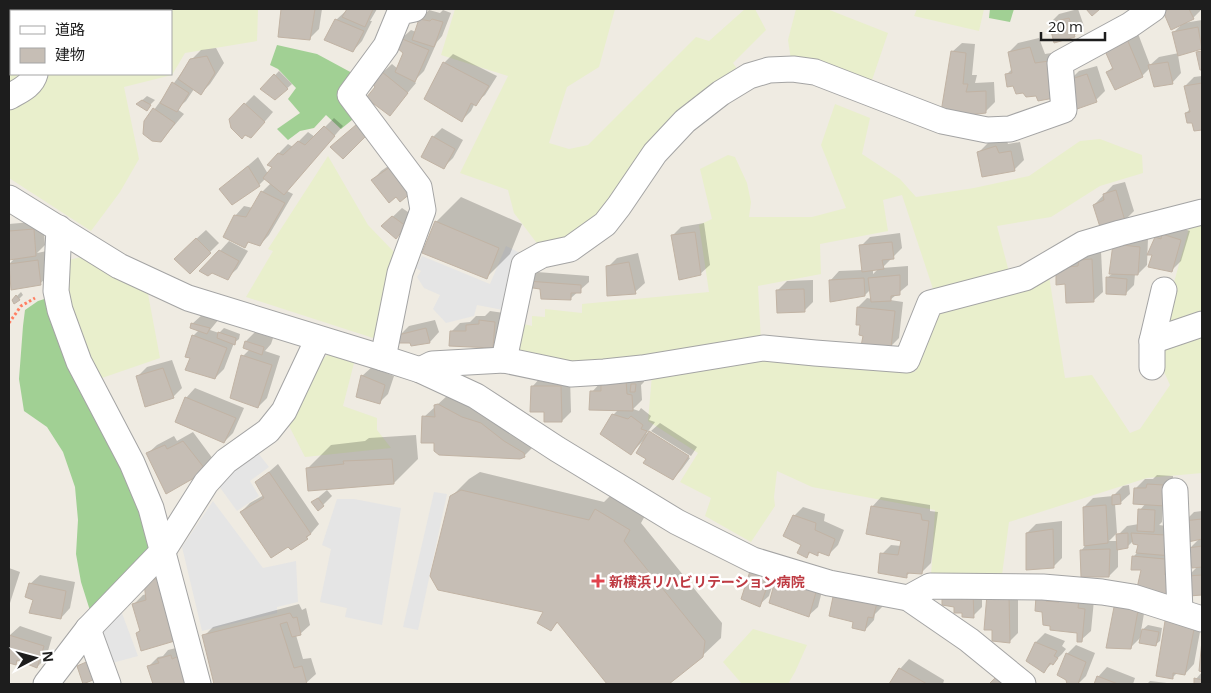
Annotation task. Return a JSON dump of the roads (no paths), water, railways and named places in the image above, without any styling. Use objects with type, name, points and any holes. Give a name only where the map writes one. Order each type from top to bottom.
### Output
[{"type":"street","points":[[382,358],[400,273],[423,210],[419,187],[350,95],[386,46],[400,12],[414,9]]},
{"type":"street","points":[[504,360],[524,265],[542,255],[570,249],[605,224],[655,153],[685,121],[721,93],[749,76],[769,70],[793,69],[815,72],[942,121],[987,130],[1010,129],[1064,110],[1060,63],[1130,25],[1153,9]]},
{"type":"street","points":[[9,97],[28,86],[35,78],[35,75]]},
{"type":"street","points":[[9,198],[119,266],[188,298],[420,370],[476,396],[557,449],[677,522],[753,560],[829,584],[908,598],[969,640],[1023,684]]},
{"type":"street","points":[[420,370],[432,364],[504,360],[572,374],[642,368],[763,348],[907,360],[930,303],[1025,278],[1083,244],[1202,212]]},
{"type":"street","points":[[59,228],[56,291],[60,310],[79,362],[132,463],[151,508],[198,684]]},
{"type":"street","points":[[1152,367],[1152,341],[1164,290]]},
{"type":"street","points":[[1152,341],[1202,324]]},
{"type":"street","points":[[46,684],[88,629],[163,550],[206,483],[226,461],[268,431],[284,411],[318,339]]},
{"type":"street","points":[[908,598],[930,586],[1043,587],[1134,597],[1191,615],[1175,490]]},
{"type":"street","points":[[88,629],[108,684]]},
{"type":"place","name":"新横浜リハビリテーション病院","points":[[598,581]]}]
